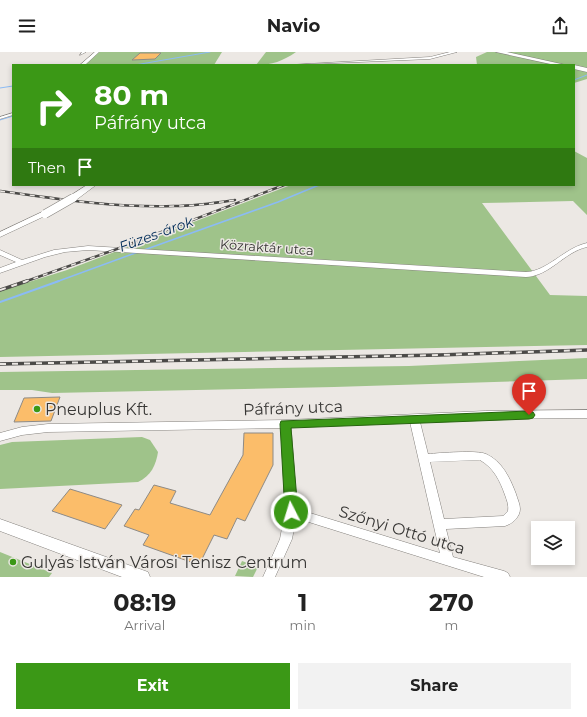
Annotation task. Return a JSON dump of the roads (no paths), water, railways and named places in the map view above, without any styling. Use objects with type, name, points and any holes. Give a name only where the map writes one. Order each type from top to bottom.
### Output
[{"type":"main road","points":[[499,52],[557,64]]},
{"type":"main road","points":[[575,67],[587,70]]},
{"type":"street","points":[[83,64],[98,52]]},
{"type":"street","points":[[310,64],[430,58],[455,52]]},
{"type":"street","points":[[0,118],[12,114]]},
{"type":"street","points":[[0,235],[45,214],[91,186]]},
{"type":"street","name":"Közraktár utca","points":[[0,272],[21,262],[73,248],[141,250],[505,274],[535,273],[566,256],[579,246],[587,245]]},
{"type":"street","points":[[0,252],[21,262]]},
{"type":"street","name":"Páfrány utca","points":[[0,437],[22,431],[48,428],[286,424],[414,418],[587,414]]},
{"type":"street","points":[[414,418],[448,561]]},
{"type":"street","points":[[269,577],[286,539],[291,512],[286,424]]},
{"type":"street","points":[[423,458],[481,456],[487,458],[500,470],[514,505],[515,510],[513,515],[505,521],[439,524]]},
{"type":"street","name":"Szőnyi Ottó utca","points":[[291,512],[504,577]]},
{"type":"street","points":[[0,525],[142,577]]},
{"type":"waterway","points":[[141,64],[210,52]]},
{"type":"waterway","name":"Füzes-árok","points":[[575,80],[587,75]]},
{"type":"waterway","points":[[0,88],[12,86]]},
{"type":"waterway","points":[[0,120],[12,116]]},
{"type":"waterway","name":"Füzes-árok","points":[[144,250],[278,202],[317,186]]},
{"type":"waterway","name":"Füzes-árok","points":[[56,282],[138,252]]},
{"type":"waterway","name":"Füzes-árok","points":[[0,302],[59,281]]},
{"type":"railway","points":[[24,282],[117,249],[281,186]]},
{"type":"railway","points":[[0,191],[130,206],[190,205],[235,200]]},
{"type":"railway","points":[[0,290],[24,282]]},
{"type":"railway","points":[[0,364],[439,355],[587,350]]},
{"type":"place","name":"Pneuplus Kft.","points":[[37,409]]},
{"type":"place","name":"Gulyás István Városi Tenisz Centrum","points":[[13,562]]}]
